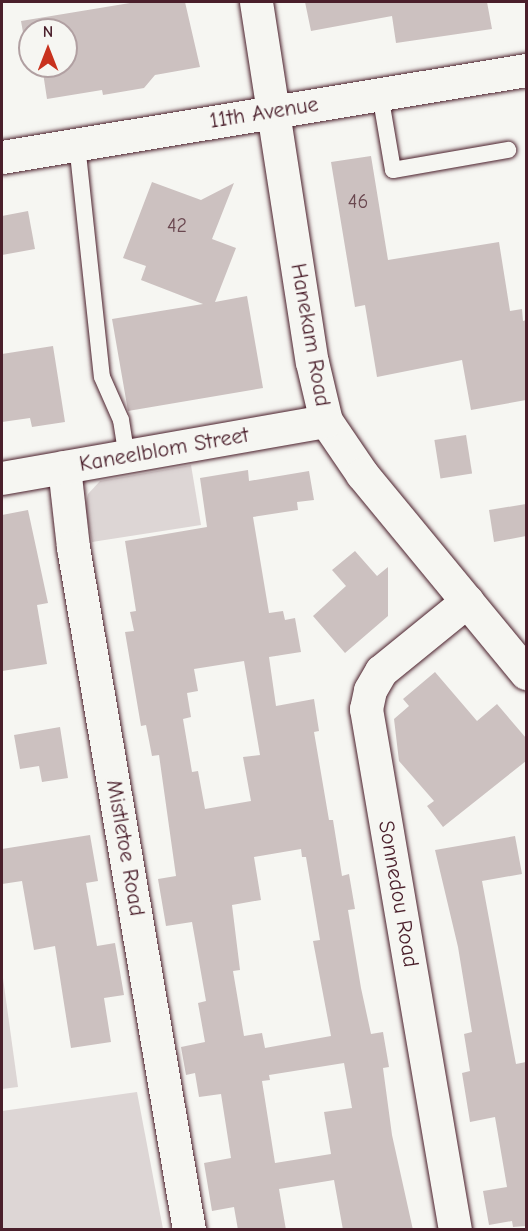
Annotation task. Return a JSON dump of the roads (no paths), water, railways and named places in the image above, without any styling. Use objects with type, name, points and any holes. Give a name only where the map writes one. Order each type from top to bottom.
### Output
[{"type":"street","name":"Hanekam Road","points":[[256,2],[312,362],[326,421],[362,474],[526,673]]},
{"type":"street","name":"11th Avenue","points":[[2,157],[526,70]]},
{"type":"street","name":"Kaneelblom Street","points":[[2,478],[326,421]]},
{"type":"street","name":"Mistletoe Road","points":[[64,467],[73,547],[189,1230]]},
{"type":"street","name":"Sonnedou Road","points":[[455,1230],[366,709],[370,690],[381,671],[467,601]]},
{"type":"lane","points":[[380,94],[393,170],[508,150]]},
{"type":"lane","points":[[77,144],[102,377],[121,420],[127,456]]}]
